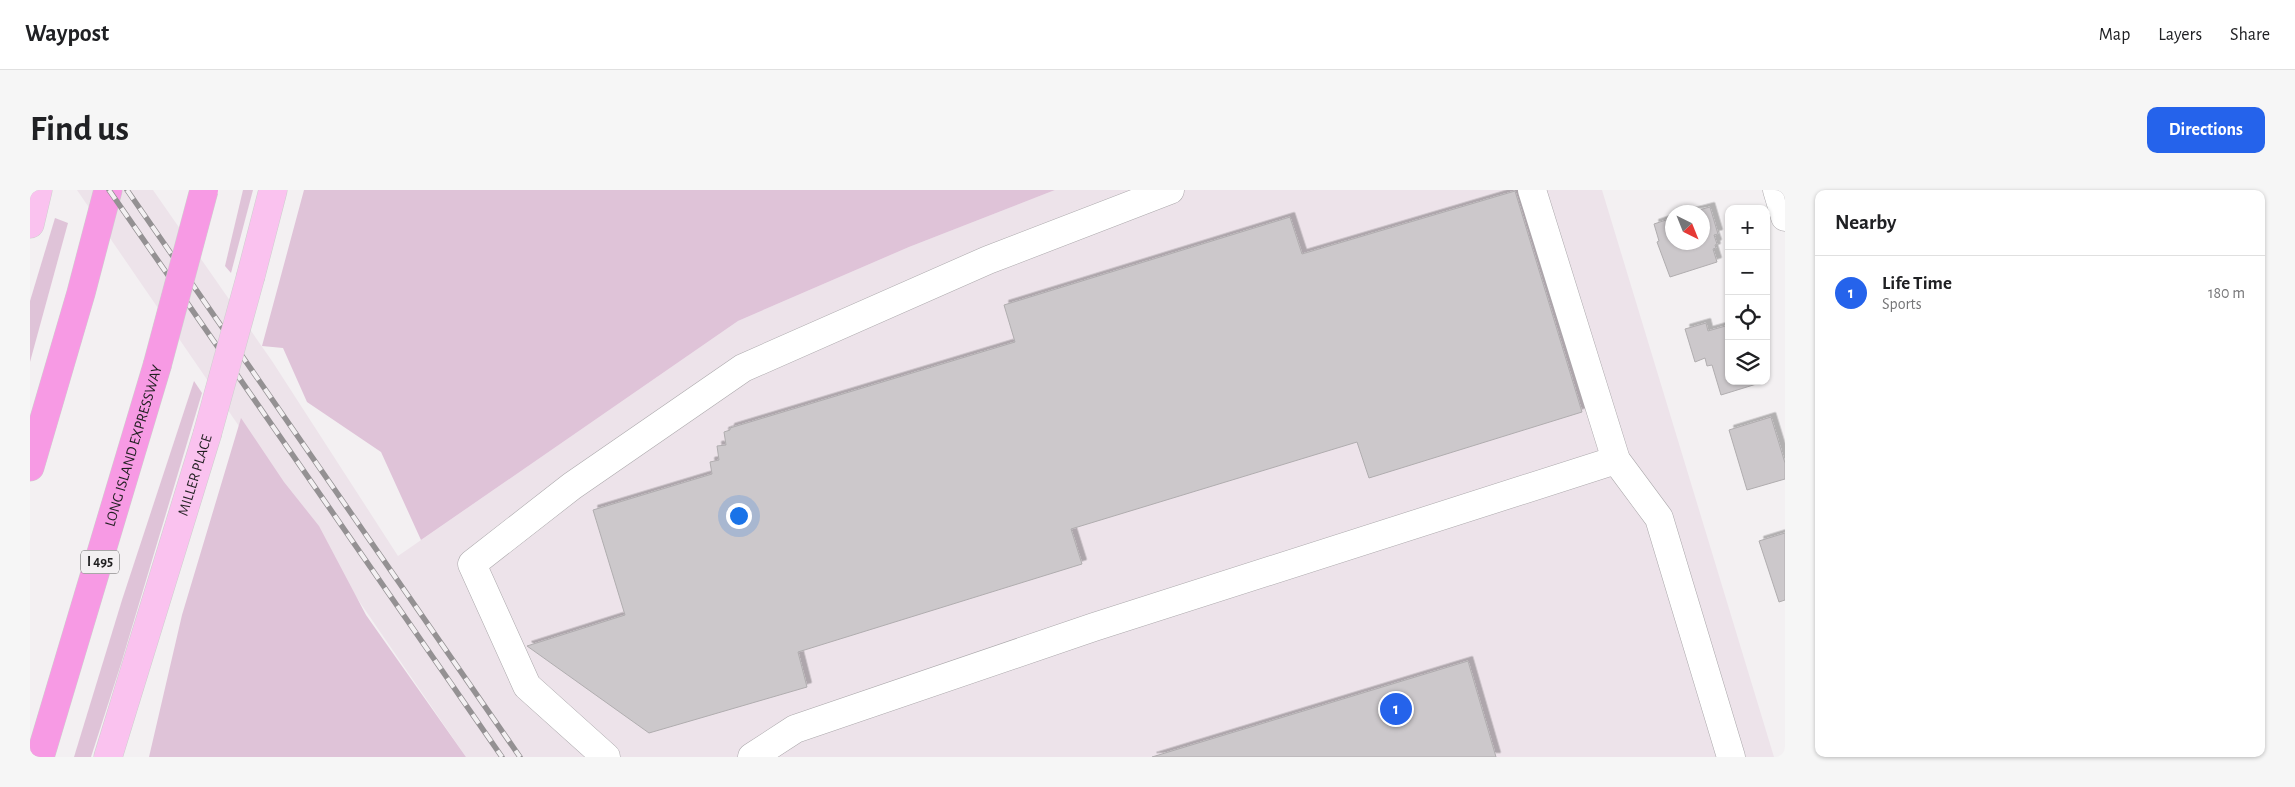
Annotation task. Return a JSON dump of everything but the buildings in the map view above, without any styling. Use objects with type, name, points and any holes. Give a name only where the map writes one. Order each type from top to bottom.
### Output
[{"type":"highway","points":[[30,467],[81,293],[108,190]]},
{"type":"highway","name":"LONG ISLAND EXPRESSWAY","points":[[40,757],[157,366],[204,190]]},
{"type":"main road","points":[[30,224],[38,190]]},
{"type":"main road","name":"MILLER PLACE","points":[[108,757],[207,435],[273,190]]},
{"type":"street","points":[[606,757],[527,686],[472,564],[572,486],[743,368],[988,260],[1170,190]]},
{"type":"street","points":[[1532,190],[1616,460],[1659,518],[1731,757]]},
{"type":"street","points":[[1777,190],[1785,217]]},
{"type":"street","points":[[752,757],[796,729],[1094,628],[1616,460]]},
{"type":"shaded area","points":[[77,190],[153,190],[272,361],[398,556],[738,321],[909,247],[1055,190],[1602,190],[1774,757],[466,757]]},
{"type":"shaded area","points":[[243,190],[253,190],[231,273],[225,266]]},
{"type":"shaded area","points":[[304,190],[1055,190],[909,247],[738,321],[421,540],[381,452],[307,402],[283,348],[262,346]]},
{"type":"shaded area","points":[[55,218],[68,223],[30,362],[30,301]]},
{"type":"shaded area","points":[[194,381],[202,393],[121,664],[91,757],[74,757],[122,600]]},
{"type":"shaded area","points":[[241,418],[284,482],[319,526],[366,615],[466,757],[149,757],[182,615]]},
{"type":"railway","points":[[109,190],[502,757]]},
{"type":"railway","points":[[127,190],[520,757]]},
{"type":"place","name":"Life Time","points":[[1396,709]]}]
